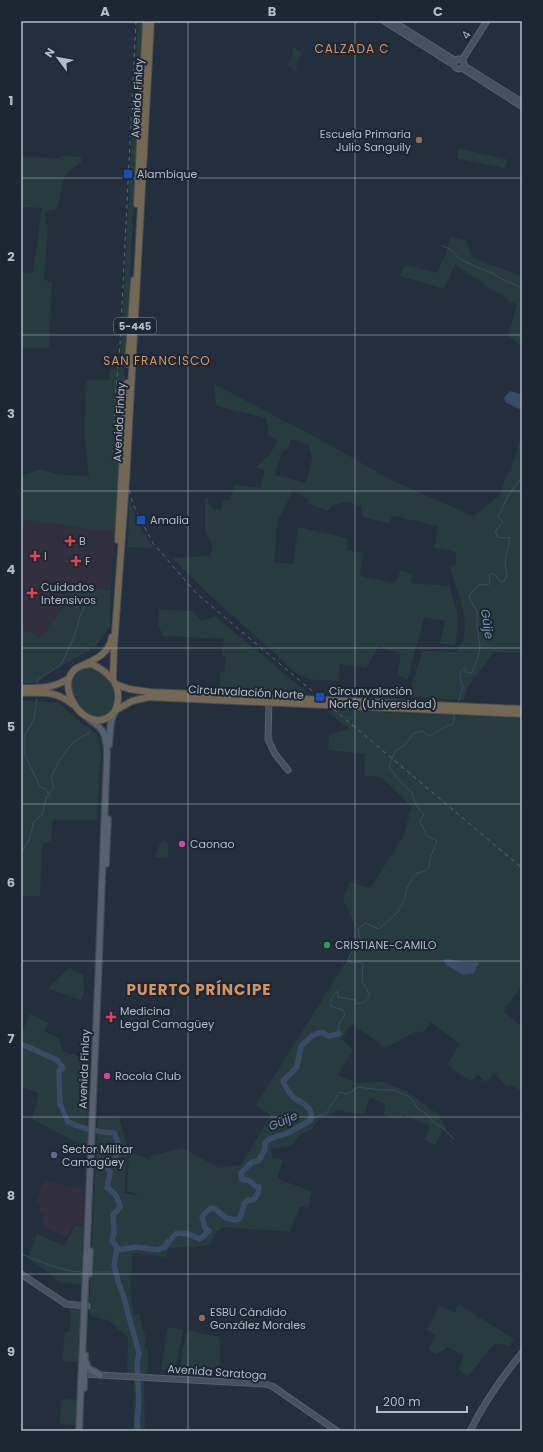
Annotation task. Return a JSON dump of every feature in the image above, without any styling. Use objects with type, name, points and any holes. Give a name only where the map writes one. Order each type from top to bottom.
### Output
[{"type":"highway","name":"Avenida Finlay","points":[[83,664],[95,660],[103,654],[111,641],[112,633],[134,275],[146,21]]},
{"type":"highway","name":"Avenida Finlay","points":[[114,682],[114,647],[126,482],[151,21]]},
{"type":"highway","name":"5-445","points":[[68,679],[74,669],[83,664]]},
{"type":"highway","points":[[83,664],[91,664],[96,666],[114,682]]},
{"type":"highway","points":[[21,688],[53,687],[68,679],[70,695],[74,706]]},
{"type":"highway","name":"5-445","points":[[114,682],[117,696],[116,710]]},
{"type":"highway","name":"Circunvalación Norte","points":[[114,682],[129,689],[149,692],[269,700]]},
{"type":"highway","points":[[21,693],[52,694],[59,696],[74,706],[85,716],[98,720],[103,720],[111,716],[116,710]]},
{"type":"highway","name":"Circunvalación Norte","points":[[116,710],[132,701],[149,697],[269,700],[452,708],[522,714]]},
{"type":"highway","name":"Circunvalación Norte","points":[[460,709],[522,709]]},
{"type":"main road","name":"Avenida Finlay","points":[[93,1125],[108,823],[110,729],[111,721],[116,710]]},
{"type":"main road","name":"Avenida Finlay","points":[[82,1431],[84,1382],[82,1374],[85,1359],[106,754],[106,739],[104,733],[100,727],[85,716]]},
{"type":"main road","name":"Avenida Finlay","points":[[78,1431],[86,1306]]},
{"type":"main road","points":[[85,1359],[88,1368],[98,1375]]},
{"type":"main road","points":[[84,1382],[89,1377],[98,1375]]},
{"type":"street","points":[[384,21],[455,63]]},
{"type":"street","points":[[392,21],[455,63],[457,69],[463,65]]},
{"type":"street","name":"4","points":[[463,65],[487,21]]},
{"type":"street","points":[[455,63],[459,60],[463,65],[522,104]]},
{"type":"street","points":[[269,700],[268,739],[275,754],[288,770]]},
{"type":"street","points":[[21,1274],[66,1304],[86,1306]]},
{"type":"street","points":[[470,1431],[476,1418],[499,1382],[522,1353]]},
{"type":"street","name":"Avenida Saratoga","points":[[82,1374],[259,1383],[272,1386],[337,1431]]},
{"type":"shaded area","points":[[27,520],[69,527],[115,530],[111,589],[85,586],[73,593],[41,639],[21,628],[21,528]]},
{"type":"shaded area","points":[[44,1181],[83,1189],[83,1225],[75,1223],[66,1237],[42,1226],[44,1215],[39,1212],[41,1206],[36,1202]]},
{"type":"green space","points":[[138,21],[142,21],[137,145],[122,418],[118,530],[86,529],[27,520],[21,528],[21,476],[41,469],[58,474],[89,476],[84,435],[86,380],[109,380],[110,369],[120,368]]},
{"type":"green space","points":[[293,47],[302,53],[296,63],[297,72],[286,65],[291,62]]},
{"type":"green space","points":[[461,149],[506,159],[507,161],[504,168],[459,159],[457,157],[458,151]]},
{"type":"green space","points":[[62,156],[81,157],[81,163],[67,173],[63,180],[57,208],[46,211],[45,224],[48,224],[44,280],[52,282],[49,348],[21,348],[21,273],[33,272],[42,208],[21,207],[21,157],[61,158]]},
{"type":"green space","points":[[450,237],[466,240],[473,258],[522,276],[522,348],[508,335],[517,305],[483,284],[455,264],[444,289],[400,276],[405,265],[437,273],[446,253]]},
{"type":"green space","points":[[214,384],[321,440],[391,480],[473,516],[500,495],[507,474],[511,471],[522,433],[522,653],[494,652],[468,686],[464,700],[412,697],[412,682],[423,651],[456,652],[463,641],[465,633],[464,614],[450,567],[456,564],[456,552],[434,547],[438,526],[393,516],[388,523],[362,517],[361,506],[347,502],[332,505],[329,511],[308,504],[309,499],[293,491],[278,520],[274,562],[293,564],[298,527],[347,538],[347,550],[363,553],[360,576],[395,583],[401,570],[412,574],[411,583],[449,586],[458,614],[458,628],[455,645],[440,644],[445,621],[424,617],[408,679],[397,675],[401,654],[379,646],[366,668],[340,664],[339,681],[309,679],[293,671],[275,653],[208,594],[173,558],[210,556],[213,547],[205,530],[205,499],[208,498],[209,505],[220,511],[224,499],[230,501],[234,485],[260,488],[265,471],[256,467],[270,454],[278,441],[268,434],[266,418],[216,406]],"holes":[[[291,439],[309,445],[312,458],[306,483],[275,475],[282,452],[288,448]]]},
{"type":"green space","points":[[129,499],[140,527],[153,548],[128,547]]},
{"type":"green space","points":[[85,586],[111,590],[110,627],[94,648],[46,674],[37,683],[21,684],[21,628],[41,638],[73,593]]},
{"type":"green space","points":[[159,609],[192,611],[202,621],[215,616],[309,694],[220,688],[220,672],[224,672],[226,657],[222,656],[224,639],[164,636],[158,626]]},
{"type":"green space","points":[[87,666],[95,667],[113,681],[118,700],[108,716],[98,718],[88,715],[75,702],[71,686],[73,678],[78,671]]},
{"type":"green space","points":[[21,700],[59,703],[85,726],[97,734],[101,752],[97,820],[53,820],[51,841],[42,843],[40,896],[21,896]]},
{"type":"green space","points":[[330,710],[522,718],[522,986],[503,1011],[522,1027],[522,1091],[511,1085],[508,1087],[493,1073],[486,1082],[478,1075],[471,1081],[447,1065],[460,1044],[431,1022],[423,1033],[416,1031],[386,1048],[352,1024],[341,1039],[353,1050],[338,1075],[356,1083],[384,1082],[406,1091],[439,1115],[447,1130],[442,1131],[435,1145],[424,1140],[431,1126],[403,1114],[399,1119],[384,1115],[385,1105],[382,1102],[370,1098],[364,1115],[336,1110],[334,1114],[320,1118],[312,1129],[300,1135],[291,1146],[271,1149],[272,1158],[283,1160],[277,1178],[312,1192],[308,1208],[300,1206],[290,1232],[224,1227],[216,1232],[210,1245],[169,1248],[166,1257],[133,1253],[130,1291],[134,1314],[140,1314],[141,1324],[146,1337],[145,1347],[148,1350],[149,1363],[147,1374],[127,1373],[128,1338],[108,1320],[89,1316],[91,1315],[89,1312],[98,1116],[119,1117],[128,1149],[124,1193],[141,1196],[127,1191],[129,1152],[150,1159],[150,1156],[183,1148],[219,1168],[241,1165],[271,1115],[256,1105],[354,949],[356,928],[343,899],[350,882],[370,888],[402,839],[412,807],[382,778],[364,775],[365,754],[328,750],[329,734],[350,729],[333,717]]},
{"type":"green space","points":[[162,840],[168,843],[168,858],[154,857]]},
{"type":"green space","points":[[69,968],[83,975],[85,990],[81,1000],[49,989],[50,986]]},
{"type":"green space","points":[[30,1014],[48,1023],[45,1032],[59,1038],[62,1051],[89,1060],[87,1148],[32,1119],[39,1093],[21,1087],[21,1034]]},
{"type":"green space","points":[[75,1226],[83,1226],[81,1285],[59,1282],[43,1268],[28,1259],[37,1234],[64,1246]]},
{"type":"green space","points":[[458,1304],[514,1339],[510,1346],[495,1343],[468,1377],[459,1370],[463,1355],[448,1347],[437,1354],[428,1350],[436,1335],[427,1329],[439,1306],[455,1313]]},
{"type":"green space","points":[[68,1307],[81,1308],[77,1362],[62,1361],[65,1332],[69,1332],[71,1314]]},
{"type":"green space","points":[[168,1327],[183,1330],[175,1372],[161,1369]]},
{"type":"green space","points":[[190,1331],[219,1337],[221,1356],[220,1364],[211,1374],[205,1376],[179,1373],[186,1335]]},
{"type":"green space","points":[[134,1380],[144,1381],[145,1431],[133,1431]]},
{"type":"green space","points":[[61,1399],[77,1400],[76,1425],[60,1424]]},
{"type":"water","points":[[510,391],[522,395],[522,410],[505,402],[504,398]]},
{"type":"water","points":[[448,959],[465,962],[476,961],[479,963],[474,973],[463,975],[446,965],[444,960]]},
{"type":"waterway","points":[[443,246],[450,249],[460,259],[522,288]]},
{"type":"waterway","name":"Güije","points":[[458,704],[463,687],[460,680],[461,672],[464,668],[466,672],[472,673],[480,648],[477,611],[469,598],[470,594],[480,584],[488,585],[490,583],[490,574],[494,574],[501,582],[504,581],[507,576],[505,562],[510,537],[498,537],[495,532],[503,522],[498,517],[509,494],[519,481],[522,481]]},
{"type":"waterway","points":[[37,683],[38,679],[61,665],[74,637],[87,600]]},
{"type":"waterway","points":[[37,699],[34,719],[25,735],[25,755],[40,787],[44,788],[49,794]]},
{"type":"waterway","name":"Güije","points":[[339,1034],[339,1024],[345,1015],[343,1010],[331,1006],[331,999],[333,996],[338,991],[338,997],[355,1000],[356,1004],[364,1002],[370,995],[362,981],[363,963],[352,963],[348,960],[358,945],[358,929],[365,923],[379,929],[397,913],[404,901],[407,888],[415,874],[425,871],[429,867],[430,859],[437,841],[427,836],[420,821],[424,814],[419,810],[412,792],[389,767],[395,751],[404,746],[414,733],[422,731],[429,736],[454,723],[454,714]]},
{"type":"waterway","points":[[21,854],[29,840],[34,822],[42,815],[46,798],[54,788],[51,778],[58,764],[74,742],[90,732]]},
{"type":"waterway","name":"Güije","points":[[117,1250],[136,1247],[158,1250],[165,1247],[177,1233],[188,1234],[200,1239],[209,1231],[205,1228],[202,1216],[211,1208],[215,1209],[226,1218],[236,1220],[240,1218],[244,1204],[248,1200],[253,1200],[257,1196],[259,1187],[255,1186],[250,1181],[242,1179],[241,1173],[252,1162],[258,1161],[265,1150],[265,1144],[269,1139],[288,1133],[311,1120],[309,1108],[293,1097],[283,1081],[297,1067],[301,1046],[313,1035],[322,1032],[328,1036],[339,1034]]},
{"type":"waterway","points":[[21,1044],[57,1060],[63,1068],[59,1071],[60,1104],[68,1122],[90,1130],[114,1133],[119,1145],[114,1163],[104,1163],[110,1172],[107,1188],[115,1194],[120,1207],[113,1215],[114,1233],[112,1241],[117,1247],[114,1265],[139,1353],[137,1364],[139,1401],[137,1421],[138,1431]]},
{"type":"waterway","points":[[311,1120],[327,1113],[339,1092],[348,1094],[358,1087],[394,1090],[408,1096],[418,1109],[428,1115],[434,1123],[442,1127],[454,1139]]},
{"type":"waterway","points":[[21,1254],[58,1268],[81,1272]]},
{"type":"waterway","points":[[94,1272],[116,1272]]},
{"type":"railway","points":[[136,21],[120,345],[114,409],[116,445],[133,504],[153,543],[197,594],[522,868]]},
{"type":"place","name":"Escuela Primaria Julio Sanguily","points":[[419,140]]},
{"type":"place","name":"Alambique","points":[[128,174]]},
{"type":"place","name":"Amalia","points":[[141,520]]},
{"type":"place","name":"B","points":[[70,541]]},
{"type":"place","name":"I","points":[[35,556]]},
{"type":"place","name":"F","points":[[76,561]]},
{"type":"place","name":"Cuidados Intensivos","points":[[32,593]]},
{"type":"place","name":"Circunvalación Norte (Universidad)","points":[[320,697]]},
{"type":"place","name":"Caonao","points":[[182,844]]},
{"type":"place","name":"CRISTIANE-CAMILO","points":[[327,945]]},
{"type":"place","name":"Medicina Legal Camagüey","points":[[111,1017]]},
{"type":"place","name":"Rocola Club","points":[[107,1076]]},
{"type":"place","name":"Sector Militar Camagüey","points":[[54,1155]]},
{"type":"place","name":"ESBU Cándido González Morales","points":[[202,1318]]},
{"type":"district","name":"CALZADA C","points":[[352,49]]},
{"type":"district","name":"SAN FRANCISCO","points":[[157,361]]},
{"type":"district","name":"PUERTO PRÍNCIPE","points":[[199,990]]}]
